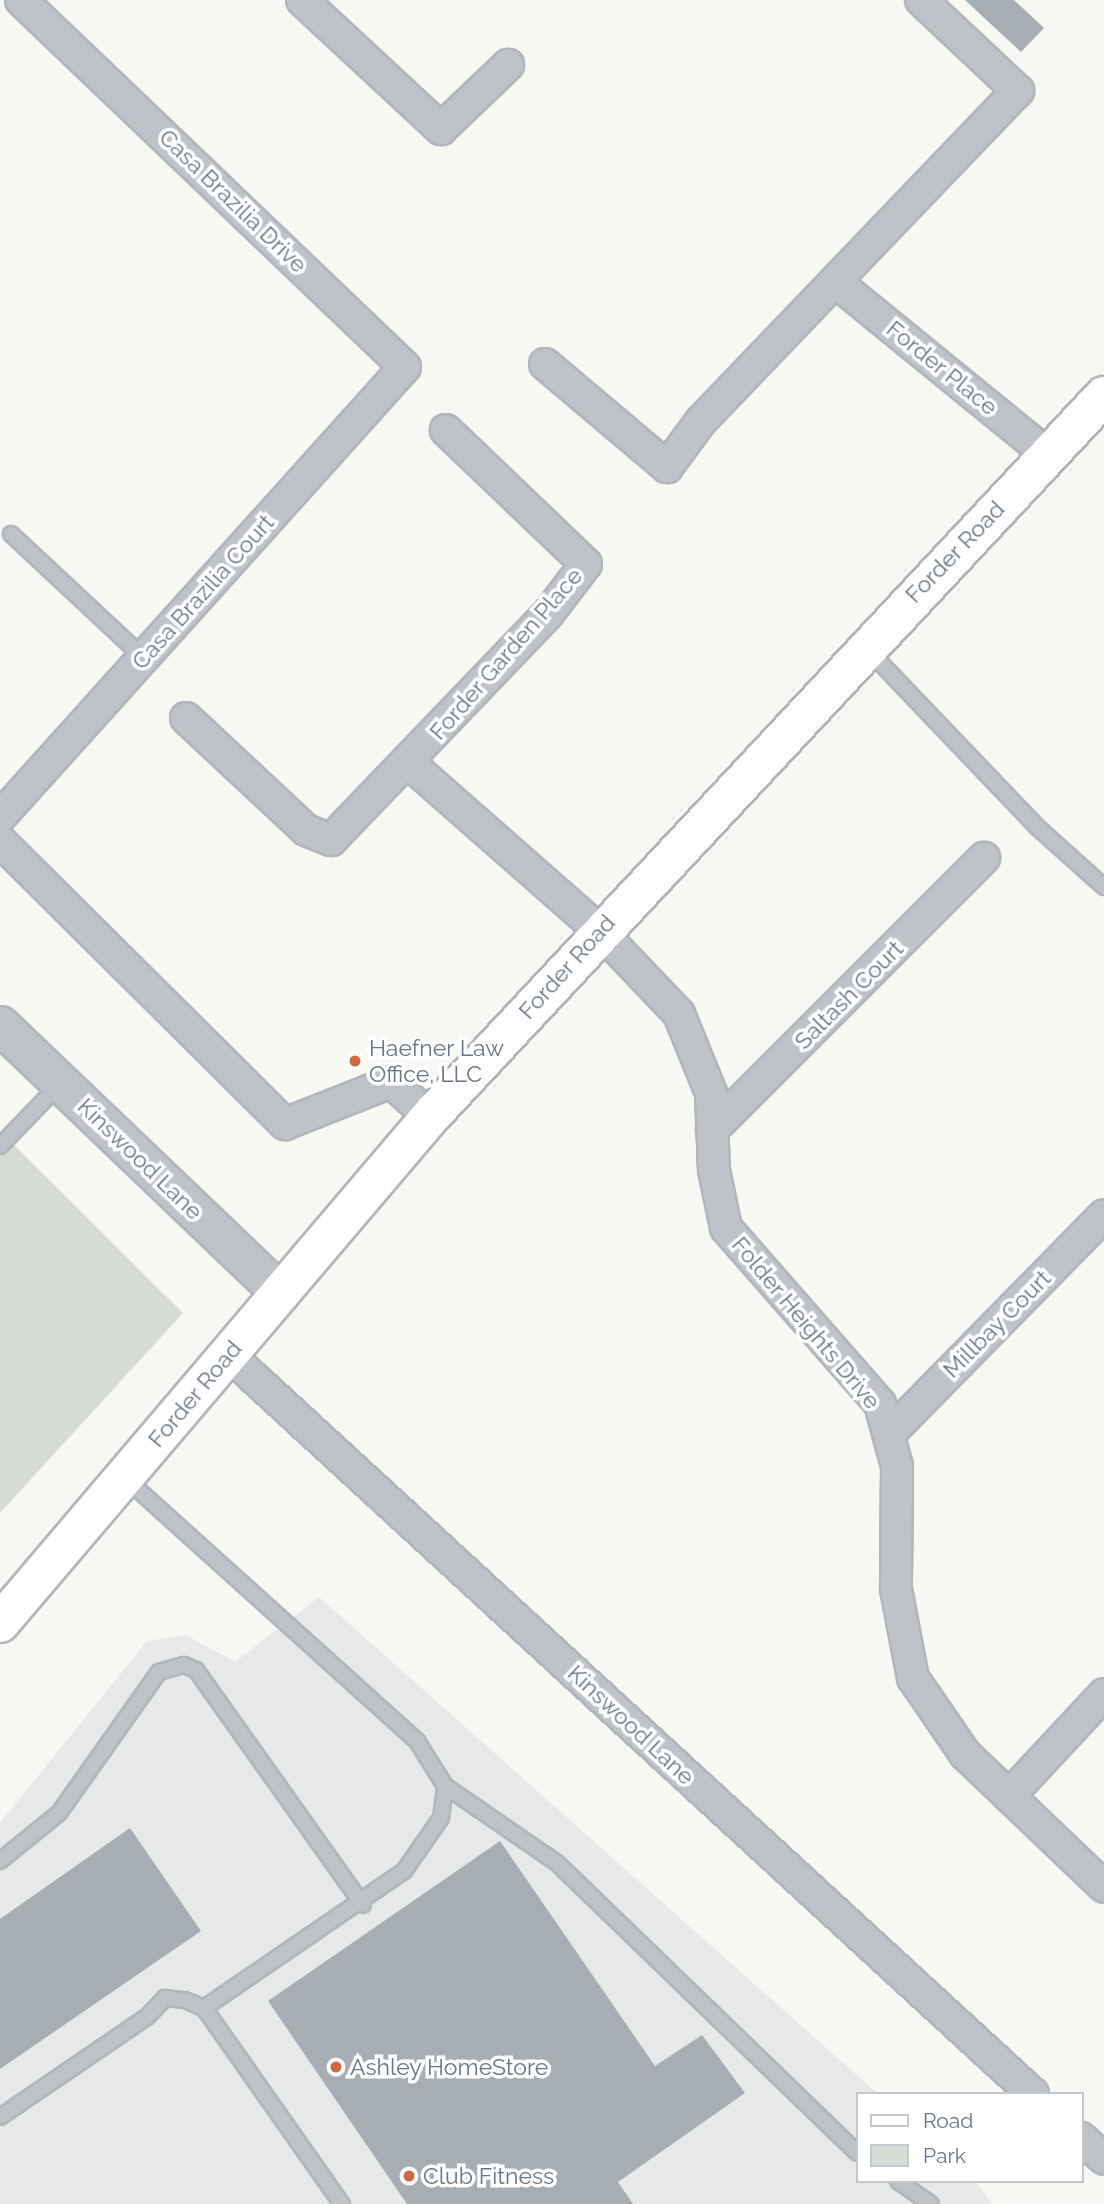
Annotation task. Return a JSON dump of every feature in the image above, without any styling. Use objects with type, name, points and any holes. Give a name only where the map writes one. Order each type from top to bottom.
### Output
[{"type":"main road","name":"Forder Road","points":[[0,1623],[430,1117],[865,646],[1104,396]]},
{"type":"street","name":"Casa Brazilia Drive","points":[[21,0],[61,35],[405,367]]},
{"type":"street","points":[[302,0],[441,129],[508,65]]},
{"type":"street","points":[[545,364],[667,467],[701,421],[1018,91],[921,0]]},
{"type":"street","name":"Forder Place","points":[[836,282],[1047,454]]},
{"type":"street","name":"Casa Brazilia Court","points":[[0,817],[405,367]]},
{"type":"street","name":"Forder Garden Place","points":[[186,718],[306,830],[331,840],[410,764],[586,564],[446,430]]},
{"type":"street","points":[[410,764],[600,930]]},
{"type":"street","points":[[0,841],[285,1124],[391,1082],[430,1117]]},
{"type":"street","name":"Saltash Court","points":[[712,1130],[984,858]]},
{"type":"street","name":"Folder Heights Drive","points":[[600,930],[679,1014],[700,1052],[726,1228],[880,1404],[897,1466],[896,1589],[913,1678],[965,1754],[1104,1887]]},
{"type":"street","name":"Kinswood Lane","points":[[0,1025],[280,1293]]},
{"type":"street","name":"Millbay Court","points":[[890,1433],[1104,1215]]},
{"type":"street","name":"Kinswood Lane","points":[[229,1355],[1031,2092]]},
{"type":"street","points":[[1009,1796],[1104,1693]]},
{"type":"street","points":[[1083,2140],[1104,2159]]},
{"type":"lane","points":[[11,534],[144,658]]},
{"type":"lane","points":[[865,646],[1037,827],[1104,887]]},
{"type":"lane","points":[[0,1146],[61,1083]]},
{"type":"lane","points":[[125,1478],[417,1741],[444,1786],[557,1863],[856,2152]]},
{"type":"lane","points":[[0,1861],[59,1813],[159,1672],[184,1665],[196,1670],[363,1905]]},
{"type":"lane","points":[[204,2008],[363,1905],[404,1871],[440,1818],[444,1786]]},
{"type":"lane","points":[[0,2117],[148,2016],[165,1998],[204,2008],[342,2204]]},
{"type":"lane","points":[[901,2183],[931,2204]]},
{"type":"shaded area","points":[[319,1597],[876,2092],[856,2092],[856,2183],[977,2183],[992,2204],[0,2204],[0,1823],[147,1641],[186,1635],[235,1662]]},
{"type":"green space","points":[[0,1131],[183,1313],[0,1513]]},
{"type":"building","points":[[965,0],[1014,0],[1044,28],[1021,52]]},
{"type":"building","points":[[130,1828],[201,1931],[0,2069],[0,1919]]},
{"type":"building","points":[[500,1841],[655,2066],[702,2035],[745,2093],[618,2182],[633,2204],[407,2204],[268,2001]]},
{"type":"place","name":"Haefner Law Office, LLC","points":[[355,1061]]},
{"type":"place","name":"Ashley HomeStore","points":[[336,2067]]},
{"type":"place","name":"Club Fitness","points":[[409,2176]]}]
